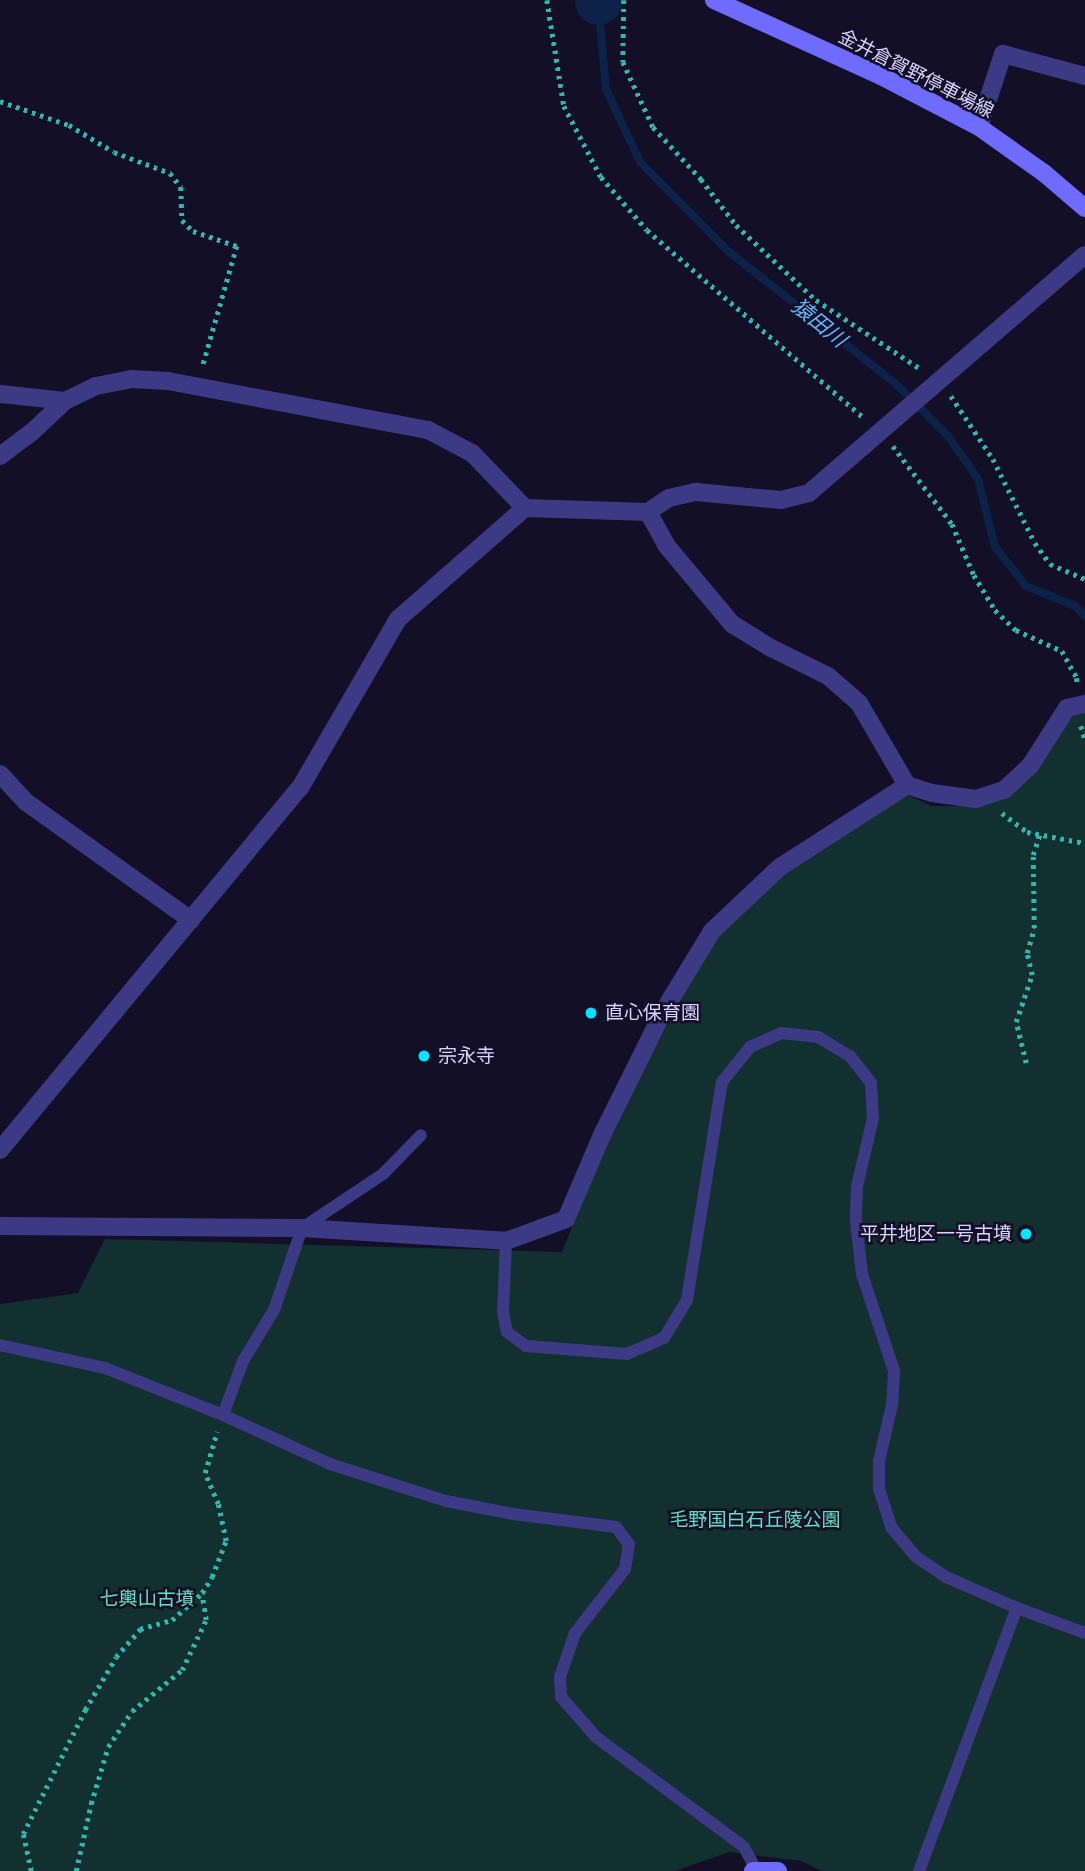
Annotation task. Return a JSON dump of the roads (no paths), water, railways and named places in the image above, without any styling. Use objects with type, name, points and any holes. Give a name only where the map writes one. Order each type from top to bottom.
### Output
[{"type":"main road","name":"金井倉賀野停車場線","points":[[724,2],[881,76],[979,127],[1044,173],[1085,208]]},
{"type":"main road","points":[[755,1871],[778,1871]]},
{"type":"street","points":[[979,127],[1003,54],[1085,76]]},
{"type":"street","points":[[0,1150],[300,788],[398,619],[525,509],[648,512],[669,498],[696,492],[781,500],[809,494],[1085,256]]},
{"type":"street","points":[[0,456],[31,433],[65,401],[96,386],[131,379],[197,386],[428,430],[472,453],[525,509]]},
{"type":"street","points":[[0,394],[65,401]]},
{"type":"street","points":[[648,512],[666,545],[732,624],[771,648],[828,676],[859,702],[907,785],[932,793],[981,798],[1004,790],[1030,766],[1068,708],[1081,704]]},
{"type":"street","points":[[0,774],[26,803],[191,920]]},
{"type":"street","points":[[0,1226],[302,1228],[506,1241],[566,1219],[602,1135],[664,1010],[712,930],[780,867],[907,785]]},
{"type":"lane","points":[[506,1241],[503,1312],[507,1332],[526,1346],[627,1354],[664,1338],[687,1300],[722,1082],[750,1047],[781,1033],[818,1037],[850,1056],[871,1083],[873,1118],[857,1186],[856,1222],[862,1274],[894,1371],[892,1405],[879,1461],[879,1489],[891,1527],[915,1556],[946,1577],[1017,1608],[1085,1633]]},
{"type":"lane","points":[[223,1415],[243,1361],[274,1310],[302,1228],[383,1174],[421,1135]]},
{"type":"lane","points":[[0,1345],[106,1368],[223,1415],[330,1464],[446,1502],[513,1514],[616,1527],[629,1544],[625,1569],[575,1633],[561,1677],[561,1697],[596,1737],[744,1847],[755,1871]]},
{"type":"lane","points":[[919,1871],[1017,1608]]},
{"type":"waterway","name":"猿田川","points":[[598,1],[606,89],[640,162],[728,251],[897,385],[948,436],[978,479],[995,547],[1026,586],[1075,606],[1085,616]]},
{"type":"place","name":"直心保育園","points":[[591,1013]]},
{"type":"place","name":"宗永寺","points":[[424,1056]]},
{"type":"place","name":"平井地区一号古墳","points":[[1026,1234]]},
{"type":"park label","name":"毛野国白石丘陵公園","points":[[755,1520]]},
{"type":"park label","name":"七輿山古墳","points":[[147,1599]]}]
